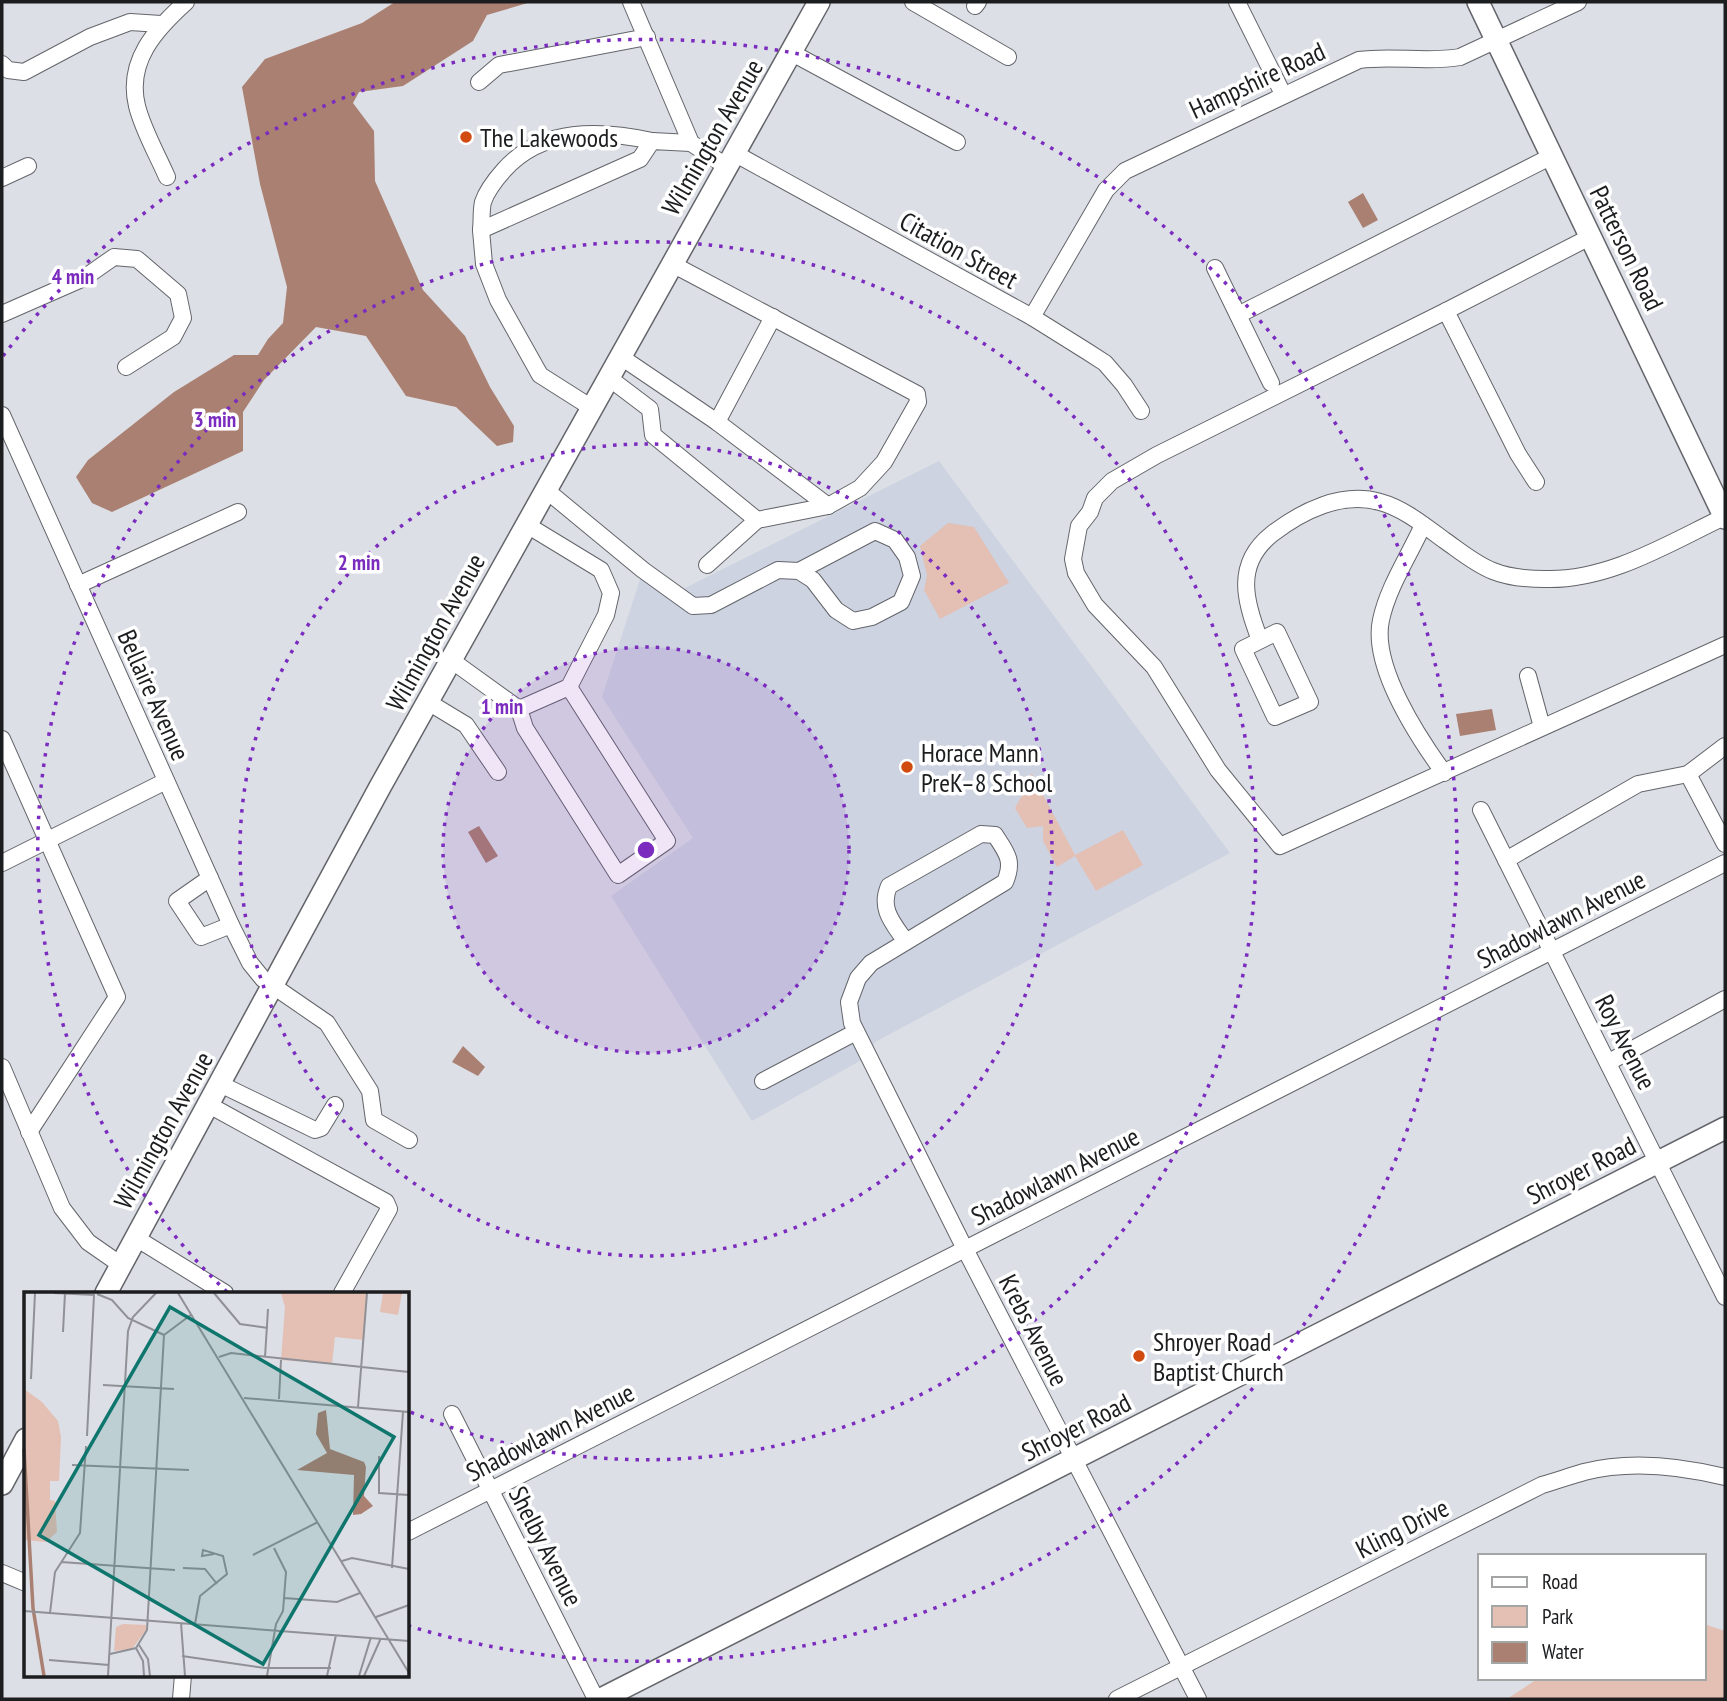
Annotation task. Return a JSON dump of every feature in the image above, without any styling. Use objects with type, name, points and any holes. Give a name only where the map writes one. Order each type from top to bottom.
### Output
[{"type":"main road","name":"Wilmington Avenue","points":[[107,1292],[428,702],[819,2]]},
{"type":"main road","name":"Patterson Road","points":[[1478,2],[1725,518]]},
{"type":"main road","name":"Shroyer Road","points":[[598,1699],[1725,1128]]},
{"type":"main road","points":[[2,1484],[24,1443]]},
{"type":"street","points":[[167,177],[137,105],[136,74],[145,48],[161,24],[186,2]]},
{"type":"street","points":[[592,408],[540,375],[498,300],[484,264],[481,230],[484,202],[495,181],[512,162],[532,147],[560,137],[593,133],[691,144],[632,2]]},
{"type":"street","points":[[914,2],[1008,57]]},
{"type":"street","points":[[1237,2],[1283,94]]},
{"type":"street","name":"Hampshire Road","points":[[1032,317],[1112,181],[1125,171],[1359,60],[1378,57],[1443,60],[1469,54],[1578,2]]},
{"type":"street","points":[[2,64],[8,70],[24,72],[90,37],[130,22],[161,24]]},
{"type":"street","points":[[479,82],[499,65],[647,37]]},
{"type":"street","points":[[792,53],[957,142]]},
{"type":"street","points":[[481,230],[640,159],[652,141]]},
{"type":"street","name":"Citation Street","points":[[691,144],[730,159],[1032,317],[1105,363],[1141,411]]},
{"type":"street","points":[[1238,315],[1552,156]]},
{"type":"street","points":[[2,178],[28,166]]},
{"type":"street","points":[[1590,237],[1446,312],[1157,455],[1112,481],[1095,498],[1090,512],[1079,526],[1073,559],[1076,573],[1095,605],[1154,667],[1218,770],[1280,846],[1725,645]]},
{"type":"street","points":[[2,314],[83,278],[114,257],[137,259],[178,294],[183,318],[173,337],[126,367]]},
{"type":"street","points":[[672,264],[916,394],[918,402],[884,462],[860,488],[828,506],[757,520],[707,565]]},
{"type":"street","points":[[1215,268],[1271,383]]},
{"type":"street","points":[[1446,312],[1518,454],[1536,482]]},
{"type":"street","points":[[717,422],[773,317]]},
{"type":"street","points":[[621,357],[717,422],[828,506]]},
{"type":"street","points":[[609,378],[650,409],[653,435],[757,520]]},
{"type":"street","name":"Bellaire Avenue","points":[[2,415],[230,925],[250,963],[273,987],[327,1023],[370,1091],[374,1120],[409,1140]]},
{"type":"street","points":[[547,490],[643,570],[693,606],[711,605],[778,570],[799,572],[813,580],[836,610],[853,621],[872,617],[901,601],[912,576],[907,557],[895,540],[875,531],[799,572]]},
{"type":"street","points":[[1260,640],[1247,601],[1249,563],[1268,537],[1282,526],[1310,510],[1348,499],[1382,502],[1495,572],[1514,578],[1548,580],[1607,570],[1725,518]]},
{"type":"street","points":[[78,584],[238,512]]},
{"type":"street","points":[[1423,525],[1385,605],[1380,623],[1380,644],[1398,695],[1426,748],[1444,773]]},
{"type":"street","points":[[519,709],[569,687],[607,615],[611,593],[601,570],[527,526]]},
{"type":"street","points":[[1277,632],[1310,702],[1275,717],[1242,649],[1260,640],[1277,632]]},
{"type":"street","points":[[452,660],[519,709],[525,728],[618,876],[667,841],[569,687]]},
{"type":"street","points":[[1528,676],[1542,727]]},
{"type":"street","points":[[428,702],[466,725],[498,772]]},
{"type":"street","points":[[2,739],[117,997],[29,1132]]},
{"type":"street","points":[[1506,859],[1638,784],[1688,774],[1725,746]]},
{"type":"street","points":[[1688,774],[1725,844]]},
{"type":"street","points":[[2,863],[166,781]]},
{"type":"street","name":"Roy Avenue","points":[[1481,810],[1725,1297]]},
{"type":"street","name":"Krebs Avenue","points":[[905,942],[888,914],[884,898],[889,886],[981,834],[995,835],[1007,854],[1011,869],[1005,882],[871,963],[858,978],[849,1002],[852,1023],[965,1250],[1198,1699]]},
{"type":"street","name":"Shadowlawn Avenue","points":[[410,1531],[1725,863]]},
{"type":"street","points":[[210,878],[177,901],[201,936],[230,925]]},
{"type":"street","points":[[1609,1062],[1725,999]]},
{"type":"street","points":[[763,1082],[856,1032]]},
{"type":"street","points":[[2,1067],[62,1208],[75,1229],[121,1265]]},
{"type":"street","points":[[220,1084],[315,1130],[321,1128],[335,1105]]},
{"type":"street","points":[[209,1105],[386,1202],[389,1209],[343,1292]]},
{"type":"street","points":[[136,1238],[223,1292]]},
{"type":"street","name":"Shelby Avenue","points":[[452,1414],[598,1699]]},
{"type":"street","name":"Kling Drive","points":[[1117,1699],[1542,1485],[1586,1471],[1615,1467],[1675,1468],[1725,1477]]},
{"type":"street","points":[[2,1573],[24,1582]]},
{"type":"street","points":[[181,1699],[183,1676]]},
{"type":"shaded area","name":"Horace Mann PreK–8 School","points":[[939,461],[1230,853],[875,1042],[867,1057],[752,1121],[611,896],[693,838],[602,697],[643,570],[675,593]]},
{"type":"green space","points":[[948,523],[974,527],[1009,583],[940,619],[924,590],[927,575],[920,546]]},
{"type":"green space","points":[[1032,774],[1075,855],[1123,830],[1143,865],[1096,891],[1075,856],[1057,867],[1043,841],[1043,826],[1027,828],[1015,808],[1024,792],[1019,782]]},
{"type":"green space","points":[[1706,1625],[1725,1631],[1725,1699],[1507,1699],[1536,1680],[1706,1680]]},
{"type":"water","points":[[395,2],[531,2],[487,15],[473,41],[403,86],[359,92],[353,103],[374,131],[375,181],[423,290],[465,336],[490,387],[514,426],[513,442],[497,446],[456,407],[406,396],[366,336],[316,327],[264,380],[243,412],[243,451],[112,512],[92,503],[76,477],[88,460],[174,392],[234,355],[258,355],[283,323],[287,287],[260,184],[242,87],[265,59],[362,23]]},
{"type":"water","points":[[1363,193],[1378,220],[1363,228],[1348,202]]},
{"type":"water","points":[[1492,709],[1496,730],[1460,736],[1456,714]]},
{"type":"water","points":[[479,826],[498,856],[486,863],[468,832]]},
{"type":"water","points":[[463,1046],[485,1067],[478,1076],[452,1062]]},
{"type":"place","name":"The Lakewoods","points":[[466,137]]},
{"type":"place","name":"Horace Mann PreK–8 School","points":[[907,767]]},
{"type":"place","name":"Shroyer Road Baptist Church","points":[[1139,1356]]}]
